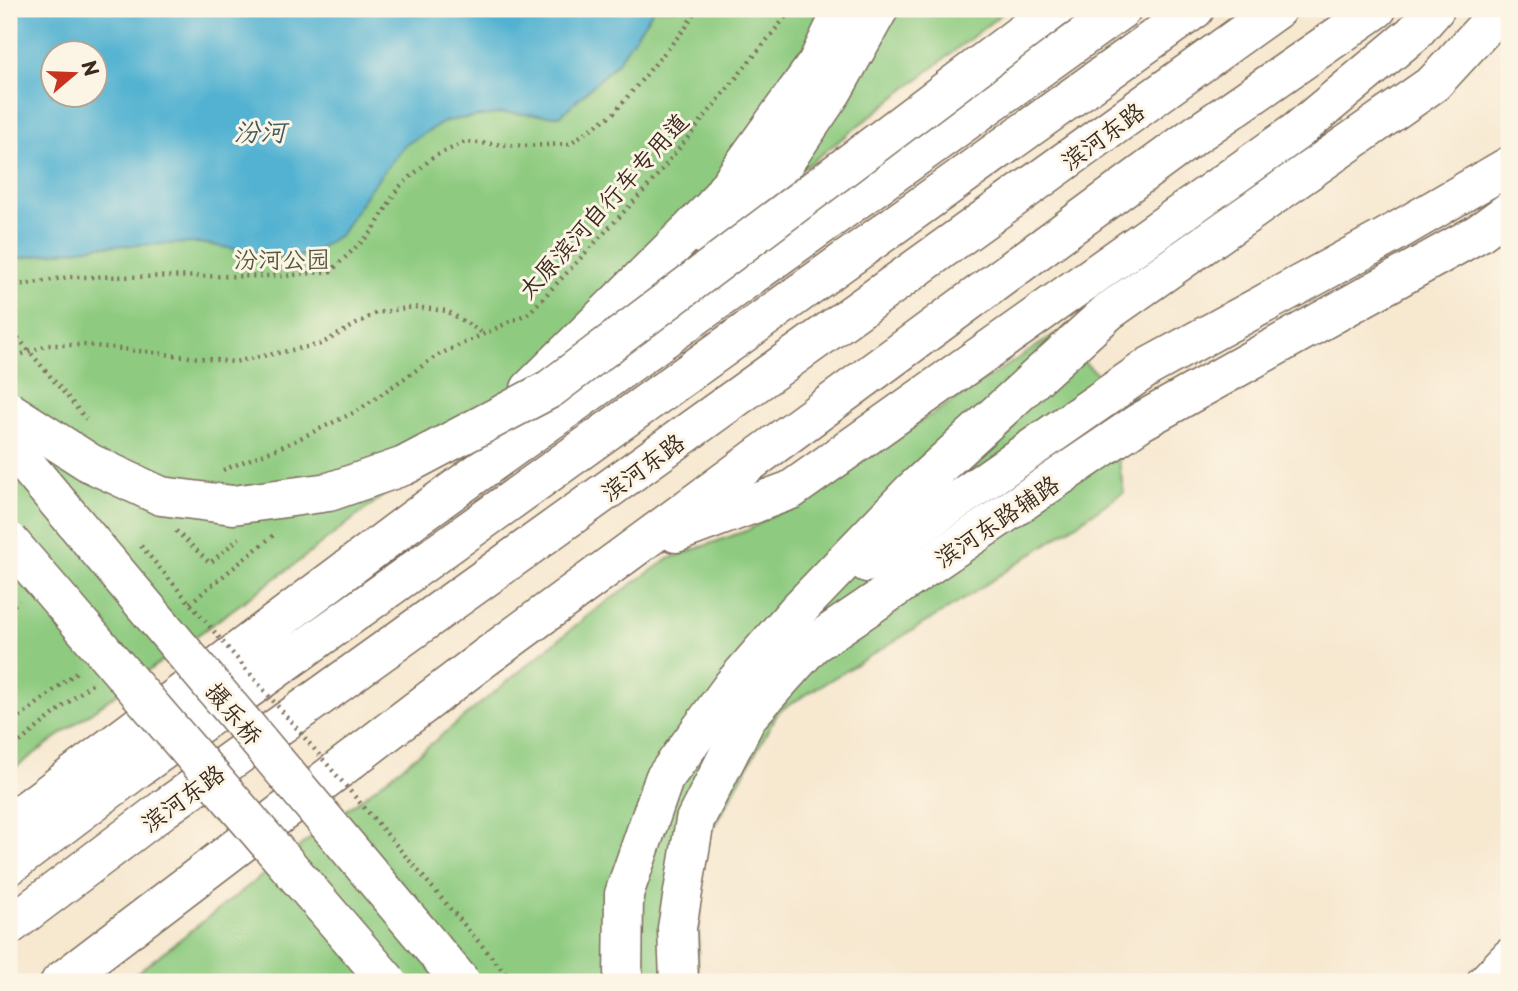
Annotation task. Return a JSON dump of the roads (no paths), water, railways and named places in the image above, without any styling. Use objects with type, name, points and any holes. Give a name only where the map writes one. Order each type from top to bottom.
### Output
[{"type":"main road","points":[[369,553],[713,207],[817,63],[843,9]]},
{"type":"main road","points":[[537,396],[636,303],[767,188],[833,91],[879,9]]},
{"type":"main road","points":[[9,411],[90,463],[160,496],[233,505],[329,492],[404,466],[550,389],[1054,9]]},
{"type":"main road","points":[[9,823],[24,808],[369,553],[1122,9]]},
{"type":"main road","name":"滨河东路","points":[[9,866],[136,769],[1195,9]]},
{"type":"main road","name":"滨河东路","points":[[9,926],[165,808],[1278,9]]},
{"type":"main road","points":[[60,982],[486,657],[1191,138],[1377,9]]},
{"type":"main road","points":[[631,550],[791,489],[1297,131],[1413,34],[1435,9]]},
{"type":"main road","points":[[623,982],[624,894],[664,779],[732,686],[796,612],[912,491],[1108,312],[1434,83],[1502,9]]},
{"type":"main road","points":[[796,612],[1150,366],[1385,238],[1509,166]]},
{"type":"main road","points":[[1149,236],[1273,195]]},
{"type":"main road","name":"滨河东路辅路","points":[[679,982],[677,928],[695,820],[748,716],[812,645],[1140,422],[1479,233],[1509,211]]},
{"type":"main road","name":"摄乐桥","points":[[9,444],[461,982]]},
{"type":"main road","points":[[9,541],[388,982]]},
{"type":"street","points":[[1483,982],[1509,955]]},
{"type":"water","name":"汾河","points":[[9,9],[654,9],[617,63],[560,116],[503,113],[446,121],[405,145],[369,190],[341,234],[307,256],[277,256],[199,243],[99,246],[16,259],[9,264]]},
{"type":"park label","name":"汾河公园","points":[[282,258]]}]
